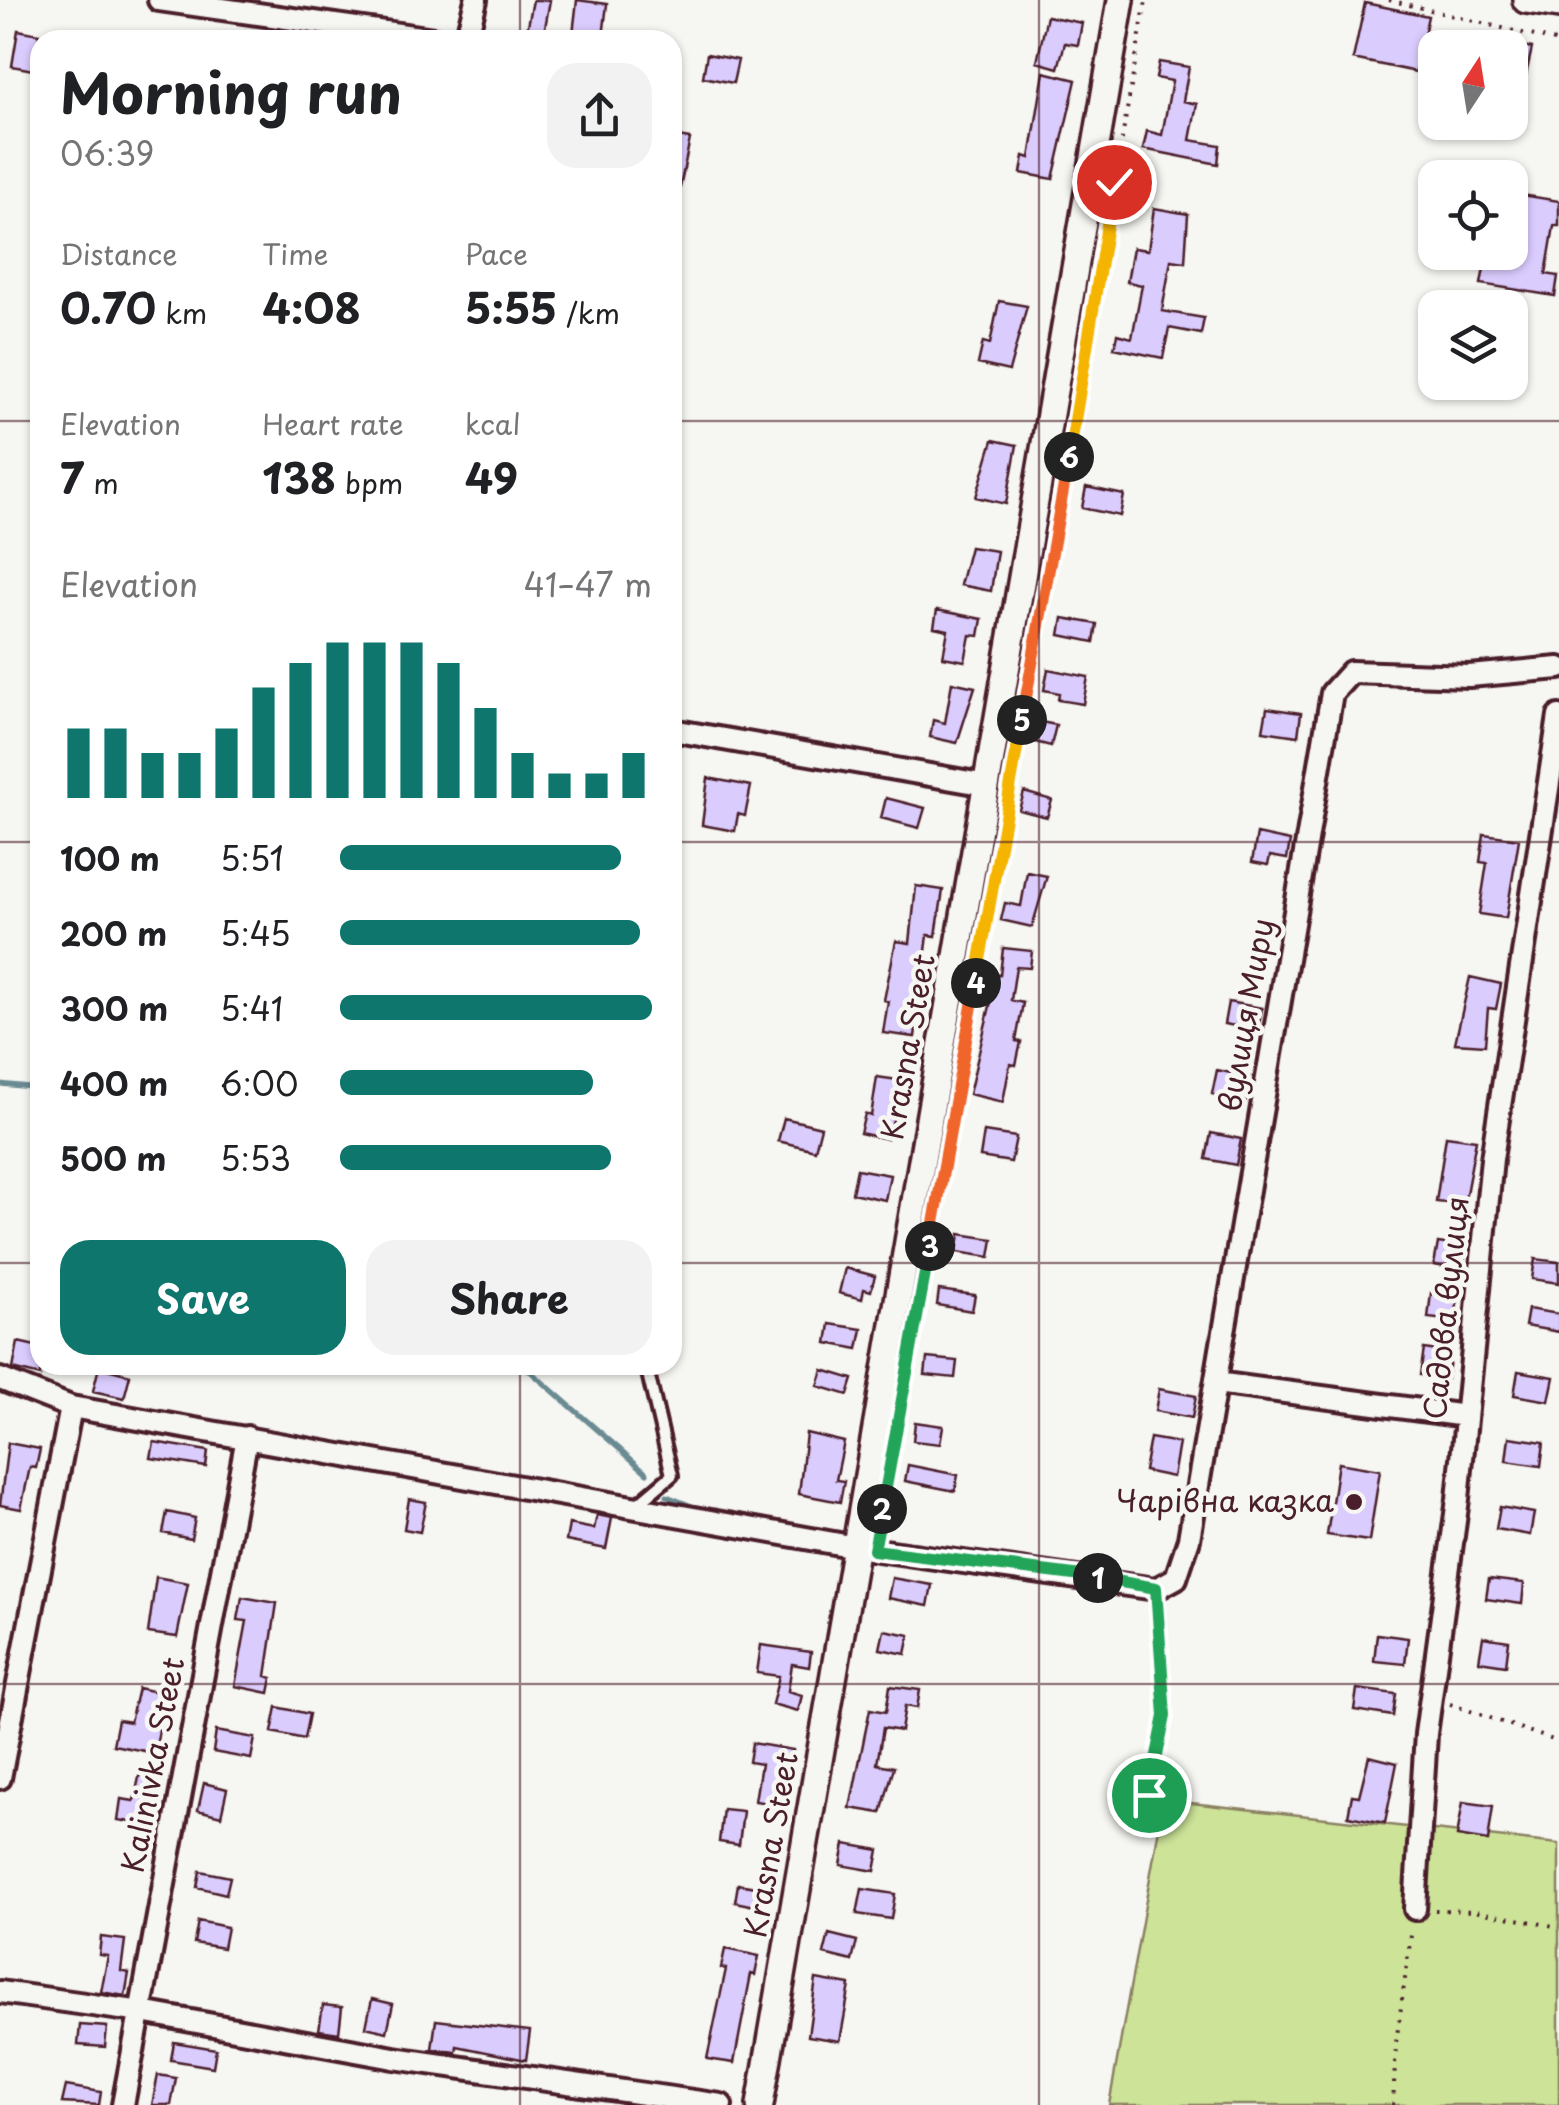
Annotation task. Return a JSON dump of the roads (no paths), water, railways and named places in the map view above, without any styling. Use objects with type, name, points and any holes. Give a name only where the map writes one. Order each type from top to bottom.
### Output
[{"type":"street","points":[[159,0],[370,30]]},
{"type":"street","points":[[468,30],[476,0]]},
{"type":"street","name":"Krasna Steet","points":[[760,2105],[1122,0]]},
{"type":"street","points":[[1526,0],[1559,4]]},
{"type":"street","name":"вулиця Миру","points":[[856,1548],[1156,1588],[1176,1578],[1190,1539],[1332,693],[1352,672],[1470,676],[1559,668]]},
{"type":"street","name":"Садова вулиця","points":[[1415,1909],[1431,1698],[1466,1416],[1492,1159],[1551,833],[1559,716]]},
{"type":"street","points":[[682,732],[987,785]]},
{"type":"street","points":[[0,1379],[70,1407],[856,1548]]},
{"type":"street","points":[[1216,1383],[1466,1416]]},
{"type":"street","points":[[0,1778],[70,1407]]},
{"type":"street","name":"Kalinivka Steet","points":[[123,2105],[142,2012],[155,1916],[248,1436]]},
{"type":"street","points":[[0,1992],[142,2012],[394,2058],[721,2105]]},
{"type":"lane","points":[[634,1508],[672,1475],[648,1375]]},
{"type":"waterway","points":[[0,1084],[30,1087]]},
{"type":"waterway","points":[[534,1375],[647,1473]]},
{"type":"waterway","points":[[667,1496],[702,1510]]},
{"type":"place","name":"Чарівна казка","points":[[1354,1502]]}]
